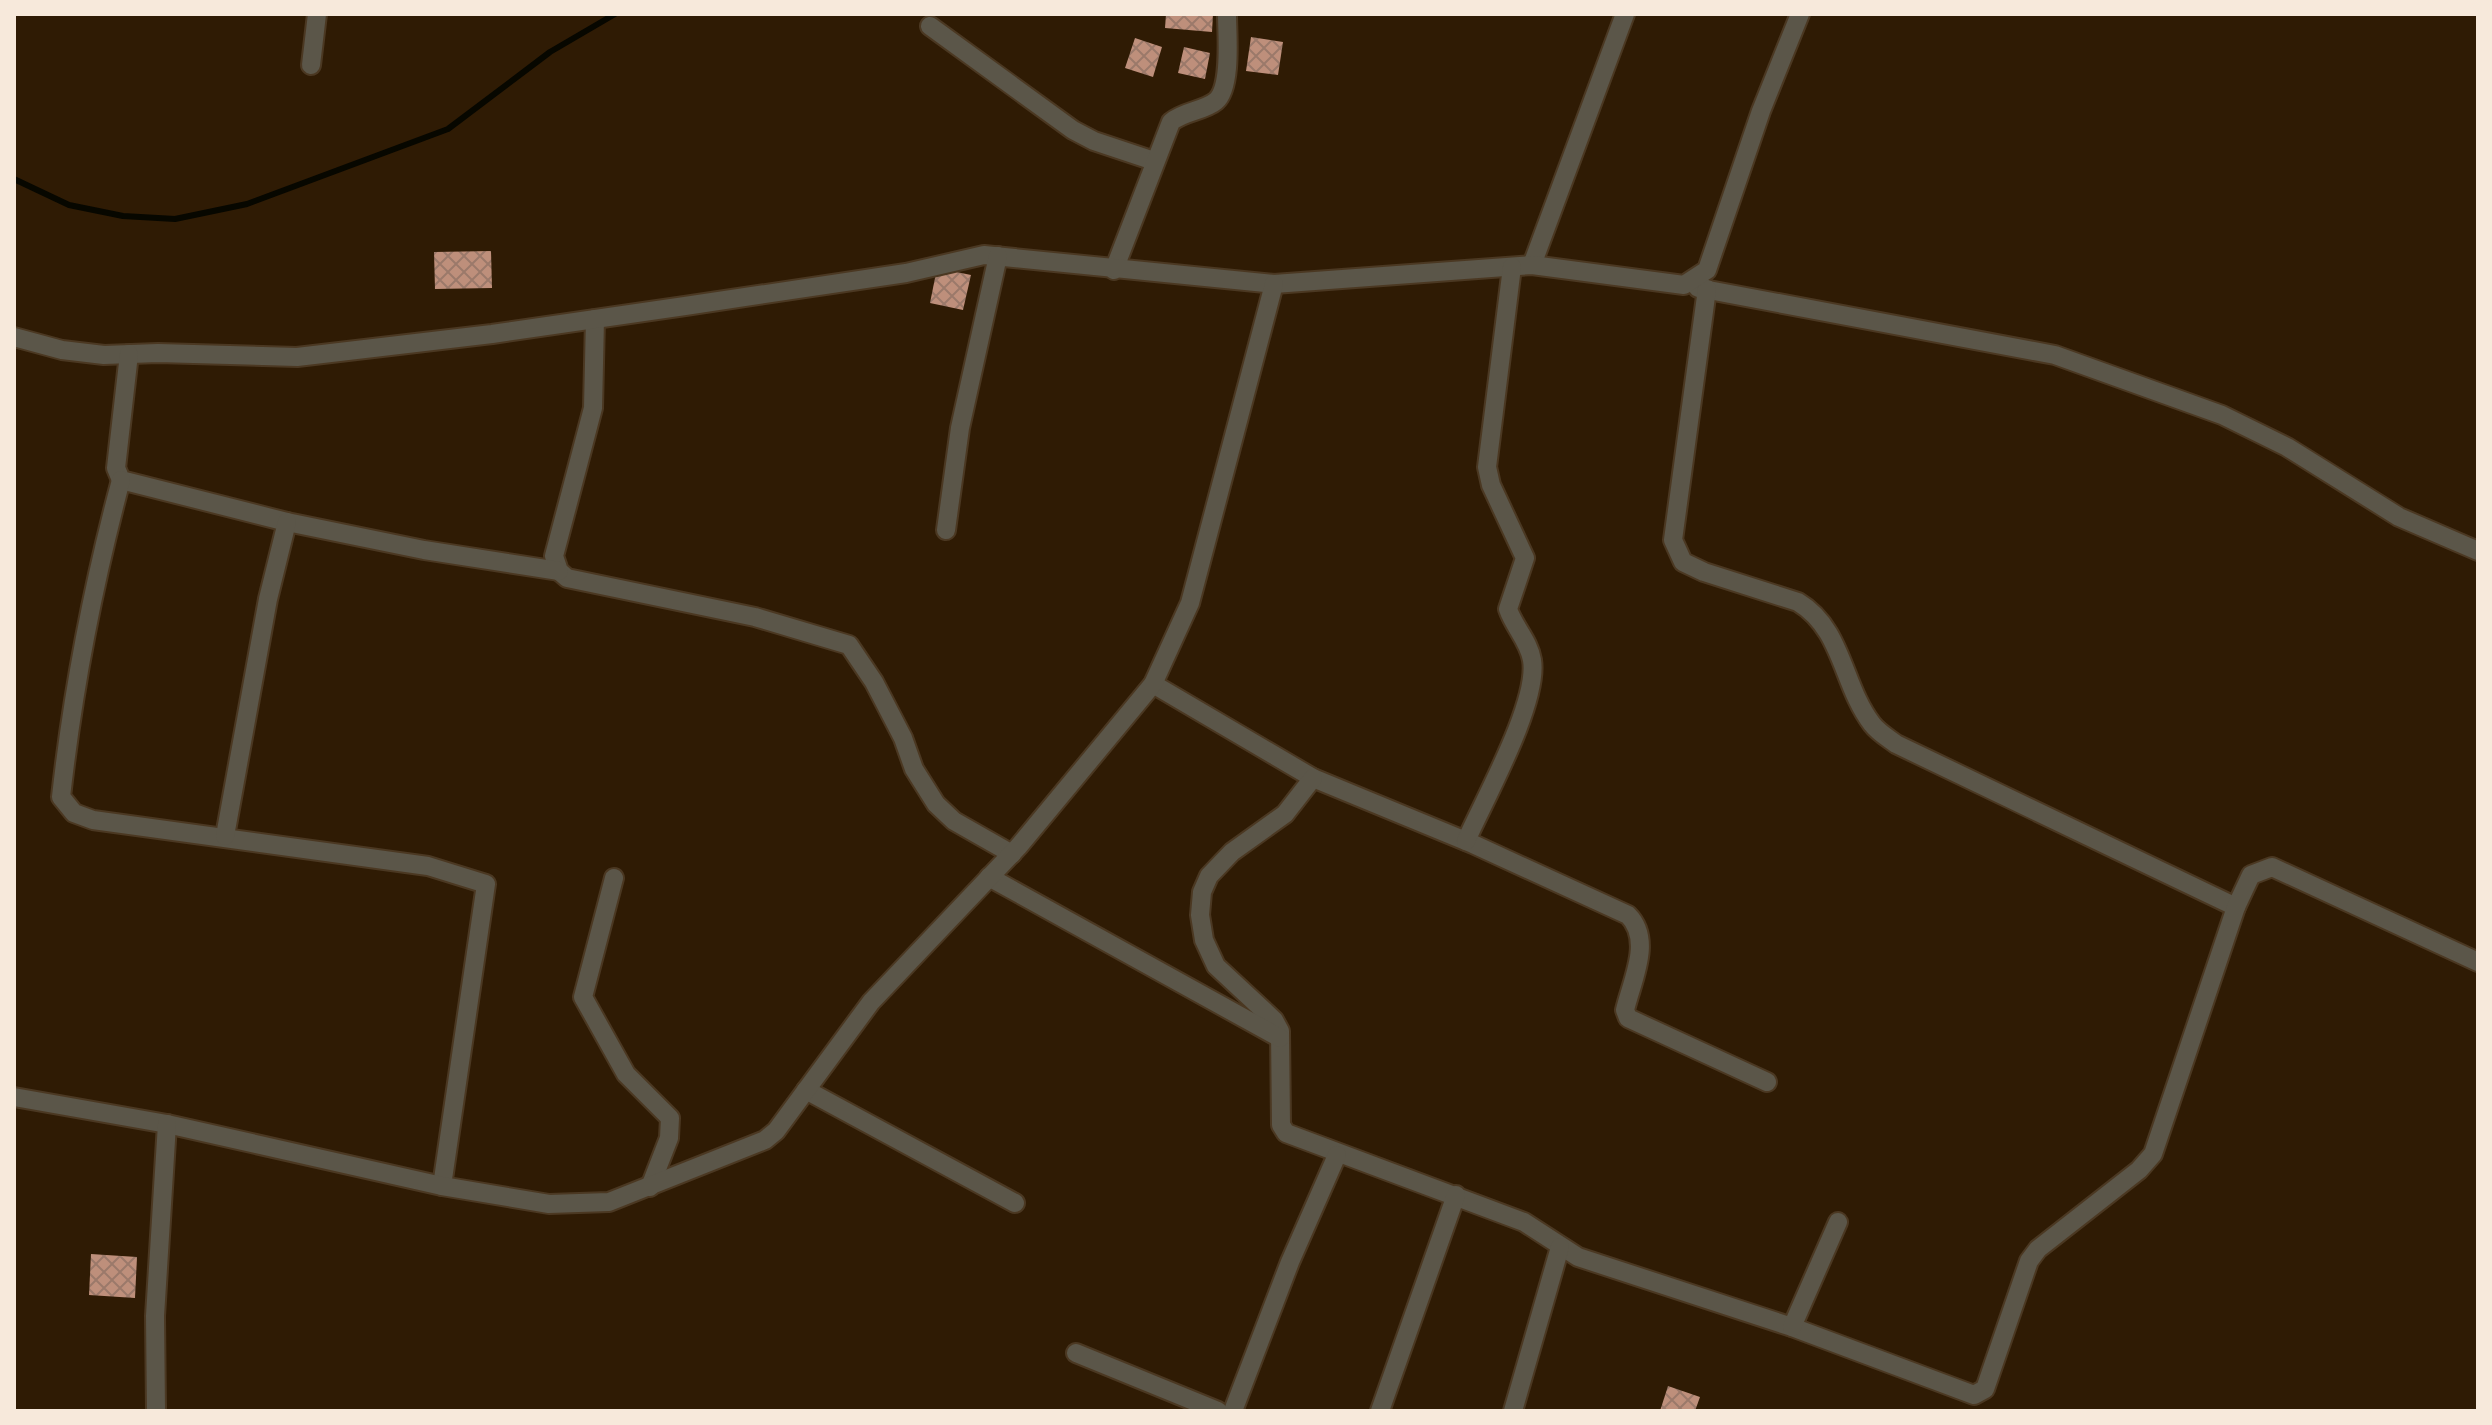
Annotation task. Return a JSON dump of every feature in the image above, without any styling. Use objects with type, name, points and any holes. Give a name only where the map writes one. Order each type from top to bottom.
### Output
[{"type":"street","points":[[311,65],[317,14]]},
{"type":"street","points":[[1114,270],[1171,122],[1182,112],[1214,103],[1219,97],[1226,77],[1227,14]]},
{"type":"street","points":[[1532,265],[1625,14]]},
{"type":"street","points":[[1684,285],[1707,270],[1761,111],[1800,14]]},
{"type":"street","points":[[930,26],[1073,130],[1094,141],[1154,161]]},
{"type":"street","points":[[946,530],[960,428],[998,256]]},
{"type":"street","points":[[14,337],[62,350],[297,357],[595,319],[906,273],[969,258],[998,256],[1274,284],[1532,265],[1684,285],[2055,355],[2222,415],[2287,447],[2399,517],[2478,551]]},
{"type":"street","points":[[1466,841],[1521,720],[1533,681],[1529,648],[1508,609],[1525,558],[1491,485],[1487,467],[1512,267]]},
{"type":"street","points":[[14,1097],[167,1124],[442,1186],[549,1204],[582,1206],[609,1202],[765,1140],[776,1131],[871,1002],[1012,854],[1153,684],[1190,603],[1274,284]]},
{"type":"street","points":[[1707,289],[1673,540],[1683,562],[1810,609],[1831,636],[1873,726],[1896,744],[2236,907]]},
{"type":"street","points":[[559,571],[554,556],[593,408],[595,319]]},
{"type":"street","points":[[129,354],[116,468],[121,480],[93,587],[70,716],[61,797],[74,813],[93,820],[428,866],[486,884],[442,1186]]},
{"type":"street","points":[[121,480],[287,522],[424,550],[559,571],[577,580],[755,617],[849,645],[874,682],[903,738],[914,769],[936,804],[954,821],[1012,854]]},
{"type":"street","points":[[225,836],[268,599],[287,522]]},
{"type":"street","points":[[1153,684],[1313,778],[1466,841],[1628,915],[1638,925],[1642,940],[1625,1010],[1628,1018],[1767,1082]]},
{"type":"street","points":[[1313,778],[1285,814],[1209,876],[1202,892],[1200,915],[1204,940],[1216,966],[1274,1020],[1280,1038],[1281,1125],[1286,1133],[1337,1155],[1456,1195],[1524,1222],[1578,1257],[1792,1327],[1974,1395],[1985,1389],[2029,1261],[2038,1249],[2139,1170],[2153,1154],[2236,907],[2251,875],[2272,867],[2478,962]]},
{"type":"street","points":[[989,877],[1280,1038]]},
{"type":"street","points":[[614,878],[583,997],[626,1074],[668,1113],[669,1138],[650,1187]]},
{"type":"street","points":[[806,1090],[1015,1203]]},
{"type":"street","points":[[156,1411],[155,1316],[167,1124]]},
{"type":"street","points":[[1233,1411],[1290,1262],[1337,1155]]},
{"type":"street","points":[[1380,1411],[1456,1195]]},
{"type":"street","points":[[1792,1327],[1838,1222]]},
{"type":"street","points":[[1513,1411],[1560,1247]]},
{"type":"street","points":[[1076,1353],[1218,1411]]},
{"type":"building","points":[[1166,14],[1213,14],[1212,32],[1165,28]]},
{"type":"building","points":[[1251,37],[1283,42],[1278,75],[1246,71]]},
{"type":"building","points":[[1135,38],[1162,47],[1153,77],[1125,68]]},
{"type":"building","points":[[1184,47],[1210,53],[1205,79],[1178,73]]},
{"type":"building","points":[[491,251],[492,288],[435,289],[434,252]]},
{"type":"building","points":[[937,268],[971,275],[963,310],[930,303]]},
{"type":"building","points":[[91,1254],[137,1257],[135,1298],[89,1295]]},
{"type":"building","points":[[1668,1386],[1700,1397],[1695,1411],[1660,1411]]},
{"type":"waterway","points":[[14,179],[69,205],[123,216],[175,219],[247,204],[448,129],[550,52],[615,14]]}]
